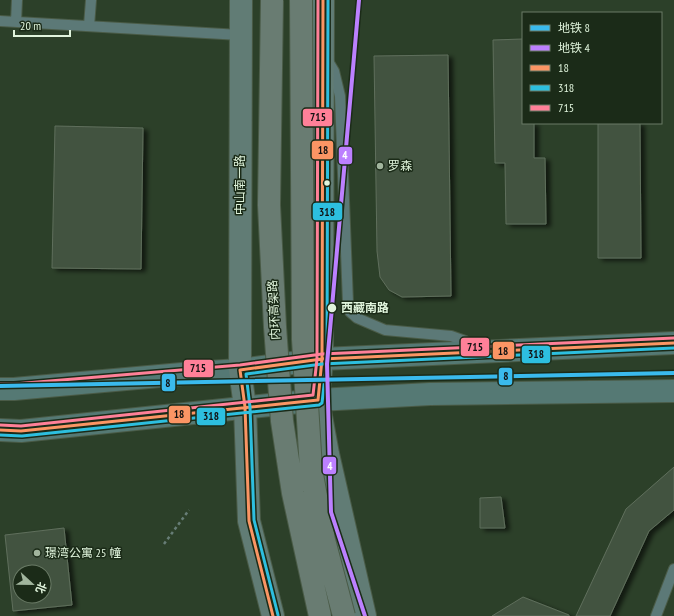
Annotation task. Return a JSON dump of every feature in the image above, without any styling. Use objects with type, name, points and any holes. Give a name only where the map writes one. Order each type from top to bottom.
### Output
[{"type":"highway","name":"内环高架路","points":[[272,0],[269,205],[275,327],[282,420],[293,494],[320,616]]},
{"type":"highway","points":[[301,0],[303,339],[311,469],[324,540],[344,616]]},
{"type":"main road","name":"中山南一路","points":[[241,0],[240,370],[245,407],[249,521],[273,616]]},
{"type":"main road","points":[[323,0],[322,359],[318,400],[328,454],[365,616]]},
{"type":"main road","points":[[0,389],[240,370],[322,359],[674,343]]},
{"type":"main road","points":[[0,430],[20,431],[318,400],[430,394],[674,391]]},
{"type":"lane","points":[[16,22],[17,0]]},
{"type":"lane","points":[[89,26],[91,0]]},
{"type":"lane","points":[[0,21],[240,35]]},
{"type":"lane","points":[[323,50],[334,71],[340,96],[348,303],[350,312],[357,318],[385,330],[451,336],[465,340],[481,352]]},
{"type":"lane","points":[[656,616],[674,569]]},
{"type":"path","points":[[164,544],[189,510]]},
{"type":"building","points":[[522,39],[522,124],[534,124],[534,158],[545,158],[546,224],[506,224],[505,163],[495,163],[493,40]]},
{"type":"building","points":[[448,55],[451,296],[402,297],[389,290],[380,277],[377,251],[374,56]]},
{"type":"building","points":[[598,124],[640,124],[641,258],[598,258]]},
{"type":"building","points":[[55,126],[143,128],[141,269],[52,268]]},
{"type":"building","points":[[674,467],[674,510],[649,531],[610,616],[576,616],[626,509]]},
{"type":"building","points":[[501,497],[505,528],[480,528],[480,498]]},
{"type":"building","name":"璟湾公寓 25 幢","points":[[64,528],[72,605],[13,611],[12,604],[52,604],[52,564],[12,564],[12,602],[5,535]]},
{"type":"building","points":[[523,597],[569,615],[569,616],[492,616]]},
{"type":"metro line","name":"4","points":[[359,0],[327,364],[331,512],[365,616]]},
{"type":"metro line","name":"8","points":[[0,386],[674,373]]},
{"type":"transit line","name":"715","points":[[0,425],[21,426],[313,395],[317,359],[318,0]]},
{"type":"transit line","name":"18","points":[[0,430],[21,431],[318,400],[322,359],[323,0]]},
{"type":"transit line","name":"318","points":[[0,435],[22,436],[319,405],[322,403],[327,359],[328,0]]},
{"type":"transit line","name":"715","points":[[0,384],[240,365],[322,354],[674,338]]},
{"type":"transit line","name":"18","points":[[273,616],[249,521],[245,407],[240,370],[322,359],[674,343]]},
{"type":"transit line","name":"318","points":[[278,615],[254,520],[250,407],[246,374],[322,364],[674,348]]},
{"type":"place","name":"罗森","points":[[380,166]]},
{"type":"place","name":"西藏南路","points":[[332,308]]},
{"type":"place","name":"璟湾公寓 25 幢","points":[[37,553]]}]
